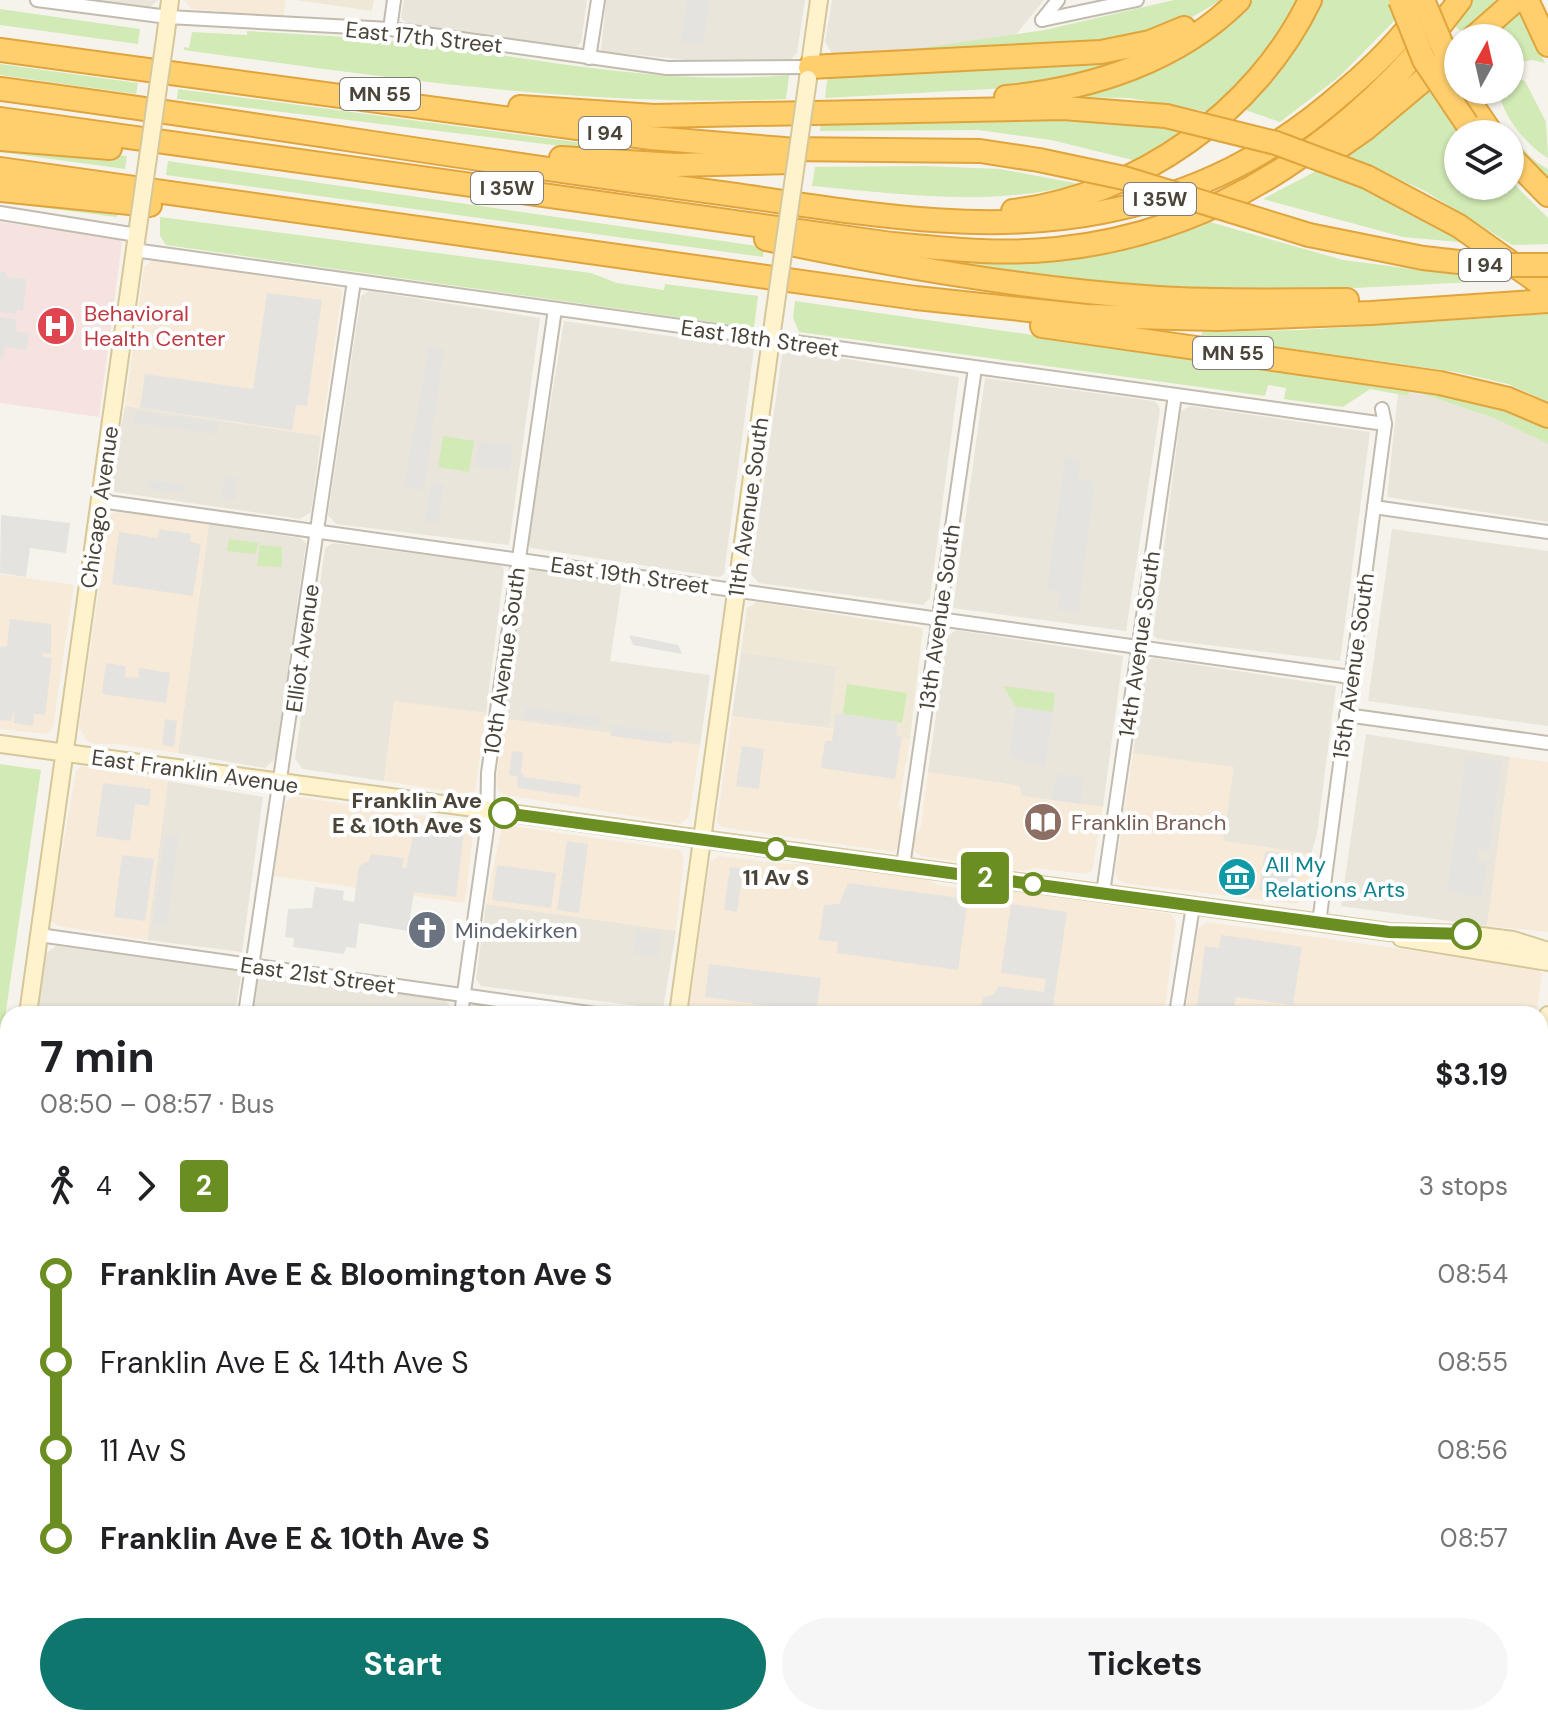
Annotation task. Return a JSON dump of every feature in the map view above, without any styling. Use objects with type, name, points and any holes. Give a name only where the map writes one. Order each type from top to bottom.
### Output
[{"type":"highway","points":[[809,73],[1112,51],[1162,39],[1229,0]]},
{"type":"highway","points":[[738,117],[1056,90],[1126,70],[1170,51],[1218,21],[1239,0]]},
{"type":"highway","points":[[822,206],[984,213],[1047,205],[1098,187],[1173,153],[1215,122],[1265,71],[1310,0]]},
{"type":"highway","points":[[1400,0],[1424,60],[1473,120]]},
{"type":"highway","points":[[1426,0],[1444,47]]},
{"type":"highway","name":"I 35W","points":[[0,89],[536,169],[943,221],[1017,223],[1100,213],[1184,192],[1246,164],[1305,126],[1382,57],[1426,0]]},
{"type":"highway","name":"I 35W","points":[[0,119],[892,244],[991,252],[1080,246],[1139,232],[1199,212],[1241,192],[1321,143],[1403,72],[1460,0]]},
{"type":"highway","points":[[1489,24],[1516,0]]},
{"type":"highway","points":[[1527,0],[1547,42]]},
{"type":"highway","name":"I 94","points":[[0,50],[676,141],[784,149],[954,149],[1039,160],[1124,178],[1309,235],[1423,258],[1486,265],[1548,265]]},
{"type":"highway","points":[[1139,232],[1201,215],[1313,166],[1365,129],[1444,63]]},
{"type":"highway","name":"MN 55","points":[[172,74],[578,113],[738,117],[1063,108],[1166,116],[1276,143],[1367,177],[1459,226],[1548,289]]},
{"type":"highway","points":[[293,131],[653,164],[742,165],[937,154],[1039,160]]},
{"type":"highway","points":[[0,139],[321,162]]},
{"type":"highway","name":"I 94","points":[[0,169],[916,298],[1135,319],[1340,315],[1548,301]]},
{"type":"highway","points":[[1524,172],[1548,195]]},
{"type":"highway","points":[[0,190],[455,235]]},
{"type":"highway","points":[[693,214],[748,236],[871,261],[1043,286],[1188,300],[1356,300],[1471,306]]},
{"type":"highway","name":"MN 55","points":[[916,298],[987,318],[1440,383],[1508,399],[1548,416]]},
{"type":"street","name":"East 17th Street","points":[[37,0],[168,16],[390,29],[669,68],[809,73]]},
{"type":"street","points":[[390,29],[394,0]]},
{"type":"street","points":[[589,58],[598,0]]},
{"type":"street","name":"11th Avenue South","points":[[679,1006],[819,0]]},
{"type":"street","points":[[1058,0],[1042,20],[1137,0]]},
{"type":"street","name":"Chicago Avenue","points":[[29,1006],[168,16]]},
{"type":"street","name":"East 18th Street","points":[[0,213],[137,235],[354,281],[1385,424]]},
{"type":"street","name":"Elliot Avenue","points":[[246,1006],[276,799],[282,783],[354,281]]},
{"type":"street","name":"10th Avenue South","points":[[462,1006],[488,811],[487,783],[555,309]]},
{"type":"street","name":"13th Avenue South","points":[[903,866],[975,368]]},
{"type":"street","name":"14th Avenue South","points":[[1103,893],[1175,395]]},
{"type":"street","name":"15th Avenue South","points":[[1319,923],[1385,424],[1382,409]]},
{"type":"street","name":"East 19th Street","points":[[100,501],[1351,677]]},
{"type":"street","points":[[1374,507],[1548,532]]},
{"type":"street","points":[[1346,715],[1548,743]]},
{"type":"street","name":"East Franklin Avenue","points":[[0,744],[1319,923],[1389,932],[1466,934],[1513,940],[1548,951]]},
{"type":"street","points":[[1177,1006],[1193,906]]},
{"type":"street","name":"East Franklin Avenue","points":[[1389,932],[1427,945],[1548,962]]},
{"type":"street","name":"East 21st Street","points":[[39,935],[540,1006]]},
{"type":"shaded area","points":[[84,0],[158,0],[148,9]]},
{"type":"shaded area","points":[[184,0],[286,0],[283,17],[191,9]]},
{"type":"shaded area","points":[[296,0],[374,0],[372,11]]},
{"type":"shaded area","points":[[404,0],[587,0],[581,42],[577,47],[409,25],[401,18]]},
{"type":"shaded area","points":[[606,0],[805,0],[797,53],[791,59],[686,60],[601,51]]},
{"type":"shaded area","points":[[687,0],[709,0],[703,45],[681,42]]},
{"type":"shaded area","points":[[832,0],[1044,0],[1003,50],[851,58],[832,54],[825,42]]},
{"type":"shaded area","name":"Behavioral Health Center","points":[[0,222],[116,238],[122,242],[99,417],[0,403]]},
{"type":"shaded area","points":[[153,260],[339,288],[342,292],[321,436],[125,406],[144,267]]},
{"type":"shaded area","points":[[0,271],[6,272],[6,277],[27,279],[23,311],[17,310],[16,314],[0,312]]},
{"type":"shaded area","points":[[369,291],[540,318],[509,545],[336,524],[328,515],[361,296]]},
{"type":"shaded area","points":[[267,293],[322,300],[307,406],[296,405],[292,430],[140,408],[145,374],[253,389]]},
{"type":"shaded area","points":[[0,317],[15,319],[17,332],[29,333],[27,350],[5,347],[3,358],[0,357]]},
{"type":"shaded area","points":[[564,321],[754,348],[724,574],[719,577],[531,548],[528,543]]},
{"type":"shaded area","points":[[429,347],[444,349],[424,490],[404,487]]},
{"type":"shaded area","points":[[790,350],[959,377],[930,598],[923,605],[759,583],[751,574],[782,355]]},
{"type":"shaded area","points":[[985,378],[1154,401],[1158,405],[1160,410],[1126,631],[953,608]]},
{"type":"shaded area","points":[[1409,390],[1494,418],[1548,444],[1548,522],[1387,497],[1398,394],[1408,396]]},
{"type":"shaded area","points":[[125,406],[321,436],[311,512],[300,519],[115,492],[110,486]]},
{"type":"shaded area","points":[[1190,406],[1370,432],[1340,661],[1158,639],[1153,635],[1181,411]]},
{"type":"shaded area","points":[[135,411],[218,422],[217,434],[133,423]]},
{"type":"shaded area","points":[[479,441],[513,446],[510,471],[475,466]]},
{"type":"shaded area","points":[[1065,457],[1080,459],[1078,479],[1095,482],[1078,612],[1058,610],[1060,592],[1047,590]]},
{"type":"shaded area","points":[[224,476],[237,478],[235,501],[221,499]]},
{"type":"shaded area","points":[[147,480],[186,485],[185,493],[150,489]]},
{"type":"shaded area","points":[[431,483],[444,485],[438,524],[425,522]]},
{"type":"shaded area","points":[[118,512],[209,524],[178,753],[95,744],[87,741],[79,727],[106,540],[102,526],[109,514]]},
{"type":"shaded area","points":[[1,515],[70,523],[66,553],[30,548],[26,577],[0,573]]},
{"type":"shaded area","points":[[209,524],[300,538],[306,543],[275,759],[265,768],[178,753]]},
{"type":"shaded area","points":[[159,529],[191,534],[190,542],[201,544],[193,596],[112,584],[119,532],[158,538]]},
{"type":"shaded area","points":[[1392,529],[1548,551],[1548,726],[1368,701]]},
{"type":"shaded area","points":[[333,543],[501,565],[504,570],[486,713],[394,702],[384,781],[303,769],[295,759],[325,548]]},
{"type":"shaded area","points":[[531,570],[622,582],[610,661],[710,675],[700,745],[504,719],[524,576]]},
{"type":"shaded area","points":[[0,574],[74,585],[53,727],[47,734],[0,729]]},
{"type":"shaded area","points":[[757,602],[923,628],[910,739],[829,728],[837,666],[741,652],[747,608]]},
{"type":"shaded area","points":[[10,619],[51,624],[51,654],[43,653],[42,656],[52,658],[45,715],[34,714],[33,726],[14,723],[14,711],[11,721],[0,720],[0,647],[7,646]]},
{"type":"shaded area","points":[[956,630],[1123,656],[1103,807],[1022,796],[1019,786],[928,772],[947,637]]},
{"type":"shaded area","points":[[629,635],[678,645],[682,654],[633,645]]},
{"type":"shaded area","points":[[741,652],[837,666],[829,728],[732,716]]},
{"type":"shaded area","points":[[1153,658],[1336,686],[1317,834],[1311,854],[1223,841],[1133,753],[1146,663]]},
{"type":"shaded area","points":[[106,663],[126,666],[125,677],[138,678],[139,668],[170,673],[166,703],[102,694]]},
{"type":"shaded area","points":[[394,701],[486,713],[475,791],[465,794],[384,781]]},
{"type":"shaded area","points":[[525,707],[600,718],[599,727],[524,719]]},
{"type":"shaded area","points":[[1016,707],[1053,712],[1045,767],[1009,757]]},
{"type":"shaded area","points":[[836,713],[898,722],[896,735],[902,737],[895,779],[821,768],[825,741],[832,741]]},
{"type":"shaded area","points":[[732,716],[910,739],[899,804],[903,823],[897,849],[894,852],[721,827],[717,821]]},
{"type":"shaded area","points":[[165,719],[177,721],[174,747],[162,745]]},
{"type":"shaded area","points":[[504,719],[700,745],[689,817],[680,824],[499,792],[496,783]]},
{"type":"shaded area","points":[[612,725],[673,733],[672,744],[611,736]]},
{"type":"shaded area","points":[[1366,734],[1510,757],[1487,926],[1341,906]]},
{"type":"shaded area","points":[[742,746],[764,749],[759,789],[736,786]]},
{"type":"shaded area","points":[[512,751],[523,752],[521,772],[525,777],[581,785],[579,797],[518,788],[517,776],[509,775]]},
{"type":"shaded area","points":[[1133,753],[1234,767],[1223,841],[1311,854],[1307,898],[1295,904],[1124,883],[1118,879],[1115,874]]},
{"type":"shaded area","points":[[1466,756],[1502,761],[1489,851],[1478,849],[1477,861],[1487,863],[1482,897],[1447,892]]},
{"type":"shaded area","points":[[1510,757],[1548,762],[1548,932],[1487,926]]},
{"type":"shaded area","points":[[82,766],[168,781],[147,940],[58,926],[50,920],[76,771]]},
{"type":"shaded area","points":[[928,772],[1019,786],[1022,796],[1103,807],[1092,871],[1087,874],[1036,868],[1021,871],[921,856],[915,852],[912,842],[921,827]]},
{"type":"shaded area","points":[[1056,774],[1084,778],[1080,804],[1052,800]]},
{"type":"shaded area","points":[[168,781],[263,797],[242,952],[147,940]]},
{"type":"shaded area","points":[[103,783],[151,789],[149,806],[135,804],[130,841],[96,836]]},
{"type":"shaded area","points":[[292,796],[474,826],[465,903],[274,876],[285,804]]},
{"type":"shaded area","points":[[502,825],[680,850],[684,858],[676,931],[486,904]]},
{"type":"shaded area","points":[[415,826],[464,833],[456,897],[414,892],[408,931],[359,923],[356,948],[346,947],[344,954],[293,947],[294,938],[285,937],[288,909],[312,908],[315,887],[344,891],[343,900],[354,902],[359,866],[369,861],[371,854],[404,858],[402,867],[406,868]]},
{"type":"shaded area","points":[[165,834],[179,836],[167,927],[153,925]]},
{"type":"shaded area","points":[[567,841],[588,844],[579,913],[557,910]]},
{"type":"shaded area","points":[[1265,851],[1298,855],[1293,895],[1259,890]]},
{"type":"shaded area","points":[[122,855],[154,859],[145,921],[114,917]]},
{"type":"shaded area","points":[[719,856],[785,864],[806,863],[924,878],[938,885],[981,891],[1007,890],[1171,914],[1176,922],[1165,1006],[689,1006],[710,862]]},
{"type":"shaded area","points":[[497,865],[556,873],[551,908],[492,900]]},
{"type":"shaded area","points":[[730,867],[743,869],[737,912],[724,910]]},
{"type":"shaded area","points":[[848,883],[968,899],[958,970],[837,953],[838,942],[819,940],[824,905],[839,904]]},
{"type":"shaded area","points":[[486,904],[676,931],[664,1006],[639,1006],[481,986],[476,979]]},
{"type":"shaded area","points":[[1011,904],[1067,912],[1053,1006],[981,1006],[983,997],[993,995],[999,986],[1044,992],[1046,979],[1001,973]]},
{"type":"shaded area","points":[[1207,922],[1536,968],[1542,974],[1537,1006],[1186,1006],[1198,929]]},
{"type":"shaded area","points":[[637,930],[661,933],[658,957],[634,954]]},
{"type":"shaded area","points":[[1221,935],[1302,947],[1293,1005],[1236,997],[1234,1006],[1197,1006],[1205,946],[1219,948]]},
{"type":"shaded area","points":[[56,946],[237,971],[241,976],[236,1006],[39,1006],[44,955]]},
{"type":"shaded area","points":[[709,964],[821,978],[817,1006],[772,1006],[705,997]]},
{"type":"shaded area","points":[[263,975],[445,1000],[449,1006],[254,1006],[258,981]]},
{"type":"shaded area","points":[[474,1002],[501,1006],[472,1006]]},
{"type":"green space","points":[[1174,0],[1221,0],[1174,28],[1141,40],[851,58],[1045,30]]},
{"type":"green space","points":[[1253,0],[1299,0],[1255,67],[1210,112],[1129,98],[1071,97],[1236,15]]},
{"type":"green space","points":[[1315,0],[1391,0],[1397,18],[1339,77],[1280,122],[1237,107]]},
{"type":"green space","points":[[1471,0],[1502,0],[1470,24],[1455,24]]},
{"type":"green space","points":[[1518,6],[1545,63],[1524,62],[1524,24],[1498,24]]},
{"type":"green space","points":[[0,9],[140,29],[138,44],[0,25]]},
{"type":"green space","points":[[247,31],[407,42],[654,75],[744,78],[789,75],[786,99],[635,99],[484,88],[184,50],[184,47],[189,48],[192,32],[247,35]]},
{"type":"green space","points":[[1145,57],[1028,87],[825,98],[828,73]]},
{"type":"green space","points":[[0,64],[138,83],[136,94],[0,75]]},
{"type":"green space","points":[[1525,81],[1546,122],[1548,158],[1524,138],[1524,120],[1511,120],[1503,104],[1524,104]]},
{"type":"green space","points":[[1427,83],[1456,120],[1444,120],[1444,200],[1524,200],[1524,194],[1548,218],[1548,244],[1512,245],[1425,191],[1341,153]]},
{"type":"green space","points":[[178,89],[644,151],[643,156],[177,99]]},
{"type":"green space","points":[[1123,118],[1187,131],[1137,161],[1051,140],[978,130],[820,131],[821,119]]},
{"type":"green space","points":[[0,143],[127,156],[125,169],[0,152]]},
{"type":"green space","points":[[1524,150],[1548,169],[1548,182],[1524,157]]},
{"type":"green space","points":[[168,161],[764,247],[763,257],[166,175]]},
{"type":"green space","points":[[815,167],[1000,169],[1080,184],[1047,191],[980,197],[812,186]]},
{"type":"green space","points":[[1320,169],[1352,181],[1470,243],[1403,237],[1263,199]]},
{"type":"green space","points":[[0,193],[121,210],[116,217],[0,202]]},
{"type":"green space","points":[[160,217],[591,273],[617,283],[664,290],[665,284],[758,296],[754,328],[166,245],[160,236]]},
{"type":"green space","points":[[1210,222],[1343,260],[1467,276],[1472,282],[1254,293],[1055,282],[887,254],[1129,246]]},
{"type":"green space","points":[[795,301],[1480,399],[1548,423],[1548,444],[1494,418],[1410,390],[1408,396],[1370,389],[1343,407],[1284,399],[1286,388],[1268,385],[1265,396],[799,332],[793,318]]},
{"type":"green space","points":[[1548,314],[1548,402],[1508,384],[1456,372],[1202,336],[1202,332],[1302,330]]},
{"type":"green space","points":[[443,436],[474,441],[469,472],[438,467]]},
{"type":"green space","points":[[229,539],[259,543],[255,554],[227,551]]},
{"type":"green space","points":[[260,545],[282,547],[282,567],[257,566]]},
{"type":"green space","points":[[847,684],[907,693],[902,723],[843,714]]},
{"type":"green space","points":[[1003,686],[1055,693],[1053,712],[1016,707]]},
{"type":"green space","points":[[0,764],[41,770],[7,1006],[0,1006]]},
{"type":"bus line","name":"2","points":[[504,813],[1389,932],[1466,934]]},
{"type":"place","name":"Behavioral Health Center","points":[[56,326]]},
{"type":"place","name":"Franklin Ave E & 10th Ave S","points":[[504,813]]},
{"type":"place","name":"Franklin Branch","points":[[1043,822]]},
{"type":"place","name":"11 Av S","points":[[776,849]]},
{"type":"place","name":"All My Relations Arts","points":[[1237,877]]},
{"type":"place","name":"Mindekirken","points":[[427,930]]}]
